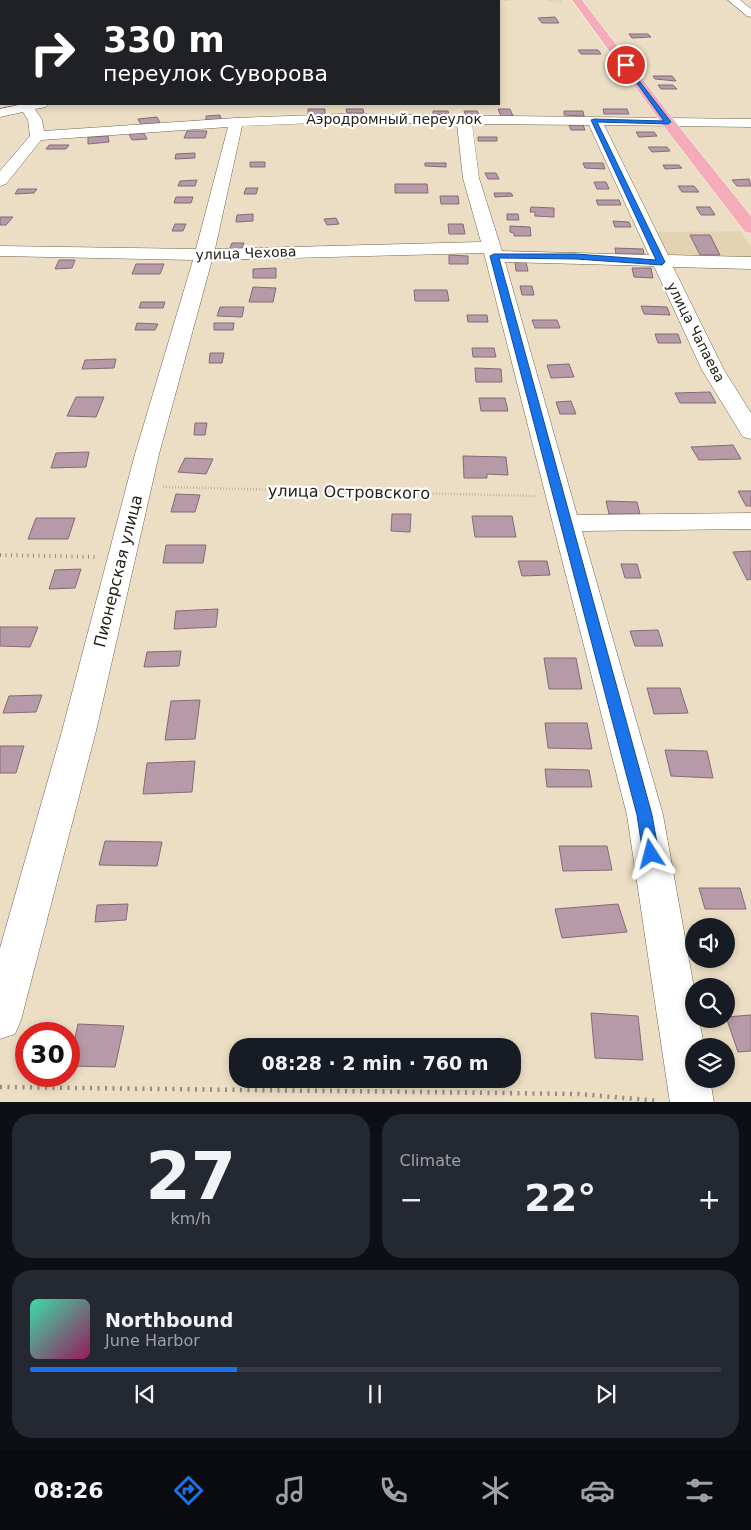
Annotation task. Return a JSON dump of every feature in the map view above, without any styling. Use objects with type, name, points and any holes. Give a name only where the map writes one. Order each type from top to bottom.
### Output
[{"type":"main road","points":[[577,0],[668,122],[751,228]]},
{"type":"street","points":[[734,0],[751,14]]},
{"type":"street","points":[[0,113],[34,105],[37,136],[0,181]]},
{"type":"street","name":"Аэродромный переулок","points":[[37,136],[236,122],[344,118],[751,123]]},
{"type":"street","points":[[464,119],[471,178],[493,252],[645,815],[692,1102]]},
{"type":"street","name":"улица Чапаева","points":[[594,120],[713,370],[751,432]]},
{"type":"street","name":"Пионерская улица","points":[[0,1020],[79,731],[139,486],[204,255],[236,122]]},
{"type":"street","name":"улица Чехова","points":[[0,251],[204,255],[350,250],[493,252],[662,262],[751,263]]},
{"type":"street","points":[[563,510],[751,521]]},
{"type":"path","name":"улица Островского","points":[[139,486],[563,510]]},
{"type":"path","points":[[0,556],[121,558]]},
{"type":"path","points":[[0,1087],[579,1094],[662,1101]]},
{"type":"shaded area","points":[[740,231],[751,247],[751,259],[668,258],[657,232]]},
{"type":"building","points":[[555,17],[559,23],[542,23],[538,18]]},
{"type":"building","points":[[629,34],[648,34],[651,37],[632,38]]},
{"type":"building","points":[[578,50],[598,50],[601,54],[581,54]]},
{"type":"building","points":[[653,76],[672,76],[676,81],[655,79]]},
{"type":"building","points":[[658,85],[673,85],[677,89],[661,89]]},
{"type":"building","points":[[308,109],[325,109],[325,116],[308,116]]},
{"type":"building","points":[[346,109],[363,109],[364,113],[347,113]]},
{"type":"building","points":[[498,109],[510,109],[513,116],[501,116]]},
{"type":"building","points":[[603,109],[627,109],[629,114],[604,114]]},
{"type":"building","points":[[433,111],[448,111],[449,115],[433,115]]},
{"type":"building","points":[[464,111],[477,111],[480,116],[466,116]]},
{"type":"building","points":[[564,111],[583,111],[584,116],[564,115]]},
{"type":"building","points":[[220,115],[221,119],[206,120],[206,116]]},
{"type":"building","points":[[157,117],[160,123],[141,125],[138,119]]},
{"type":"building","points":[[569,125],[583,125],[585,130],[571,130]]},
{"type":"building","points":[[187,131],[207,131],[205,138],[184,138]]},
{"type":"building","points":[[636,132],[654,132],[657,136],[639,137]]},
{"type":"building","points":[[144,133],[147,139],[132,140],[129,134]]},
{"type":"building","points":[[108,136],[109,142],[88,144],[88,137]]},
{"type":"building","points":[[478,137],[497,137],[497,141],[478,141]]},
{"type":"building","points":[[49,145],[69,145],[66,149],[46,149]]},
{"type":"building","points":[[648,147],[667,147],[670,151],[652,152]]},
{"type":"building","points":[[195,153],[195,158],[175,159],[176,154]]},
{"type":"building","points":[[250,162],[265,162],[265,167],[250,167]]},
{"type":"building","points":[[425,163],[446,163],[446,167],[425,166]]},
{"type":"building","points":[[583,163],[603,163],[605,169],[585,168]]},
{"type":"building","points":[[663,165],[679,165],[682,168],[665,169]]},
{"type":"building","points":[[485,173],[496,173],[499,179],[488,179]]},
{"type":"building","points":[[749,179],[751,186],[737,186],[732,180]]},
{"type":"building","points":[[197,180],[195,186],[178,186],[180,181]]},
{"type":"building","points":[[594,182],[606,182],[609,189],[597,189]]},
{"type":"building","points":[[395,184],[427,184],[428,193],[395,193]]},
{"type":"building","points":[[678,186],[694,186],[699,192],[682,192]]},
{"type":"building","points":[[246,188],[258,188],[256,194],[244,194]]},
{"type":"building","points":[[18,189],[37,189],[34,193],[15,194]]},
{"type":"building","points":[[494,193],[511,193],[513,196],[495,197]]},
{"type":"building","points":[[440,196],[458,196],[459,204],[441,204]]},
{"type":"building","points":[[176,197],[193,197],[191,203],[174,203]]},
{"type":"building","points":[[596,200],[619,200],[621,205],[598,205]]},
{"type":"building","points":[[531,207],[554,208],[554,217],[535,216],[535,212],[530,212]]},
{"type":"building","points":[[696,207],[710,207],[715,215],[701,215]]},
{"type":"building","points":[[253,214],[253,221],[236,222],[237,215]]},
{"type":"building","points":[[507,214],[518,214],[519,220],[507,220]]},
{"type":"building","points":[[0,217],[13,217],[6,225],[0,225]]},
{"type":"building","points":[[336,218],[339,224],[327,225],[324,219]]},
{"type":"building","points":[[613,221],[629,222],[631,227],[615,227]]},
{"type":"building","points":[[175,224],[186,224],[183,231],[172,231]]},
{"type":"building","points":[[448,224],[463,224],[465,234],[449,234]]},
{"type":"building","points":[[510,226],[530,227],[531,236],[514,236],[514,233],[510,232]]},
{"type":"building","points":[[690,235],[710,235],[720,255],[700,255]]},
{"type":"building","points":[[232,243],[244,243],[241,250],[229,250]]},
{"type":"building","points":[[615,248],[643,249],[644,254],[616,254]]},
{"type":"building","points":[[449,255],[468,256],[468,264],[449,264]]},
{"type":"building","points":[[59,260],[75,260],[72,268],[55,269]]},
{"type":"building","points":[[515,262],[526,262],[528,271],[516,271]]},
{"type":"building","points":[[136,264],[164,264],[160,274],[132,274]]},
{"type":"building","points":[[276,268],[276,278],[253,278],[253,269]]},
{"type":"building","points":[[632,268],[651,268],[653,278],[634,277]]},
{"type":"building","points":[[520,286],[532,286],[534,295],[522,295]]},
{"type":"building","points":[[253,287],[276,288],[273,302],[249,302]]},
{"type":"building","points":[[414,290],[447,290],[449,301],[415,301]]},
{"type":"building","points":[[141,302],[165,302],[163,308],[139,308]]},
{"type":"building","points":[[641,306],[667,307],[670,315],[644,314]]},
{"type":"building","points":[[220,307],[244,307],[242,317],[217,316]]},
{"type":"building","points":[[467,315],[487,315],[488,322],[468,322]]},
{"type":"building","points":[[532,320],[557,320],[560,328],[535,328]]},
{"type":"building","points":[[137,323],[158,324],[155,330],[135,330]]},
{"type":"building","points":[[214,323],[234,323],[233,330],[214,330]]},
{"type":"building","points":[[655,334],[678,334],[681,343],[658,343]]},
{"type":"building","points":[[472,348],[494,348],[496,357],[473,357]]},
{"type":"building","points":[[210,353],[224,353],[222,363],[209,363]]},
{"type":"building","points":[[116,359],[114,368],[82,369],[85,360]]},
{"type":"building","points":[[569,364],[574,377],[551,378],[547,365]]},
{"type":"building","points":[[475,368],[501,369],[502,382],[476,382]]},
{"type":"building","points":[[710,392],[716,403],[680,403],[675,393]]},
{"type":"building","points":[[76,397],[104,397],[96,417],[67,416]]},
{"type":"building","points":[[479,398],[505,398],[508,411],[481,411]]},
{"type":"building","points":[[571,401],[576,414],[560,414],[556,402]]},
{"type":"building","points":[[195,423],[207,423],[205,435],[194,435]]},
{"type":"building","points":[[733,445],[741,459],[699,460],[691,447]]},
{"type":"building","points":[[89,452],[86,467],[51,468],[56,453]]},
{"type":"building","points":[[463,456],[506,457],[508,475],[487,474],[487,478],[464,478]]},
{"type":"building","points":[[185,458],[213,459],[206,474],[178,472]]},
{"type":"building","points":[[738,491],[751,491],[751,506],[746,506]]},
{"type":"building","points":[[176,494],[200,495],[195,512],[171,512]]},
{"type":"building","points":[[606,501],[637,502],[640,514],[609,514]]},
{"type":"building","points":[[392,514],[411,514],[410,532],[391,531]]},
{"type":"building","points":[[472,516],[512,516],[516,537],[475,537]]},
{"type":"building","points":[[36,518],[75,518],[68,539],[28,539]]},
{"type":"building","points":[[166,545],[206,545],[203,563],[163,563]]},
{"type":"building","points":[[751,551],[751,579],[747,580],[733,552]]},
{"type":"building","points":[[518,561],[547,561],[550,575],[522,576]]},
{"type":"building","points":[[621,564],[637,564],[641,578],[625,578]]},
{"type":"building","points":[[81,569],[75,588],[49,589],[55,570]]},
{"type":"building","points":[[218,609],[216,627],[174,629],[176,611]]},
{"type":"building","points":[[0,627],[38,627],[30,647],[0,646]]},
{"type":"building","points":[[658,630],[663,646],[635,646],[630,631]]},
{"type":"building","points":[[181,651],[179,666],[144,667],[147,652]]},
{"type":"building","points":[[544,658],[576,658],[582,689],[549,689]]},
{"type":"building","points":[[647,688],[680,688],[688,713],[654,714]]},
{"type":"building","points":[[42,695],[36,712],[3,713],[9,696]]},
{"type":"building","points":[[200,700],[195,739],[165,740],[171,701]]},
{"type":"building","points":[[545,723],[587,723],[592,749],[548,748]]},
{"type":"building","points":[[0,746],[24,746],[16,773],[0,773]]},
{"type":"building","points":[[665,750],[707,751],[713,778],[671,776]]},
{"type":"building","points":[[195,761],[192,792],[143,794],[147,763]]},
{"type":"building","points":[[545,769],[589,770],[592,787],[547,787]]},
{"type":"building","points":[[105,841],[162,842],[157,866],[99,865]]},
{"type":"building","points":[[559,846],[607,846],[612,870],[563,871]]},
{"type":"building","points":[[699,888],[740,888],[746,909],[705,909]]},
{"type":"building","points":[[128,904],[126,920],[95,922],[97,905]]},
{"type":"building","points":[[618,904],[627,932],[562,938],[555,909]]},
{"type":"building","points":[[591,1013],[638,1016],[643,1060],[595,1058]]},
{"type":"building","points":[[751,1015],[751,1051],[738,1052],[735,1038],[733,1038],[730,1028],[735,1028],[735,1016]]},
{"type":"building","points":[[80,1024],[124,1026],[115,1067],[80,1066]]},
{"type":"route","points":[[626,65],[668,122],[594,120],[662,262],[576,257],[494,256],[645,815],[651,854]]}]
